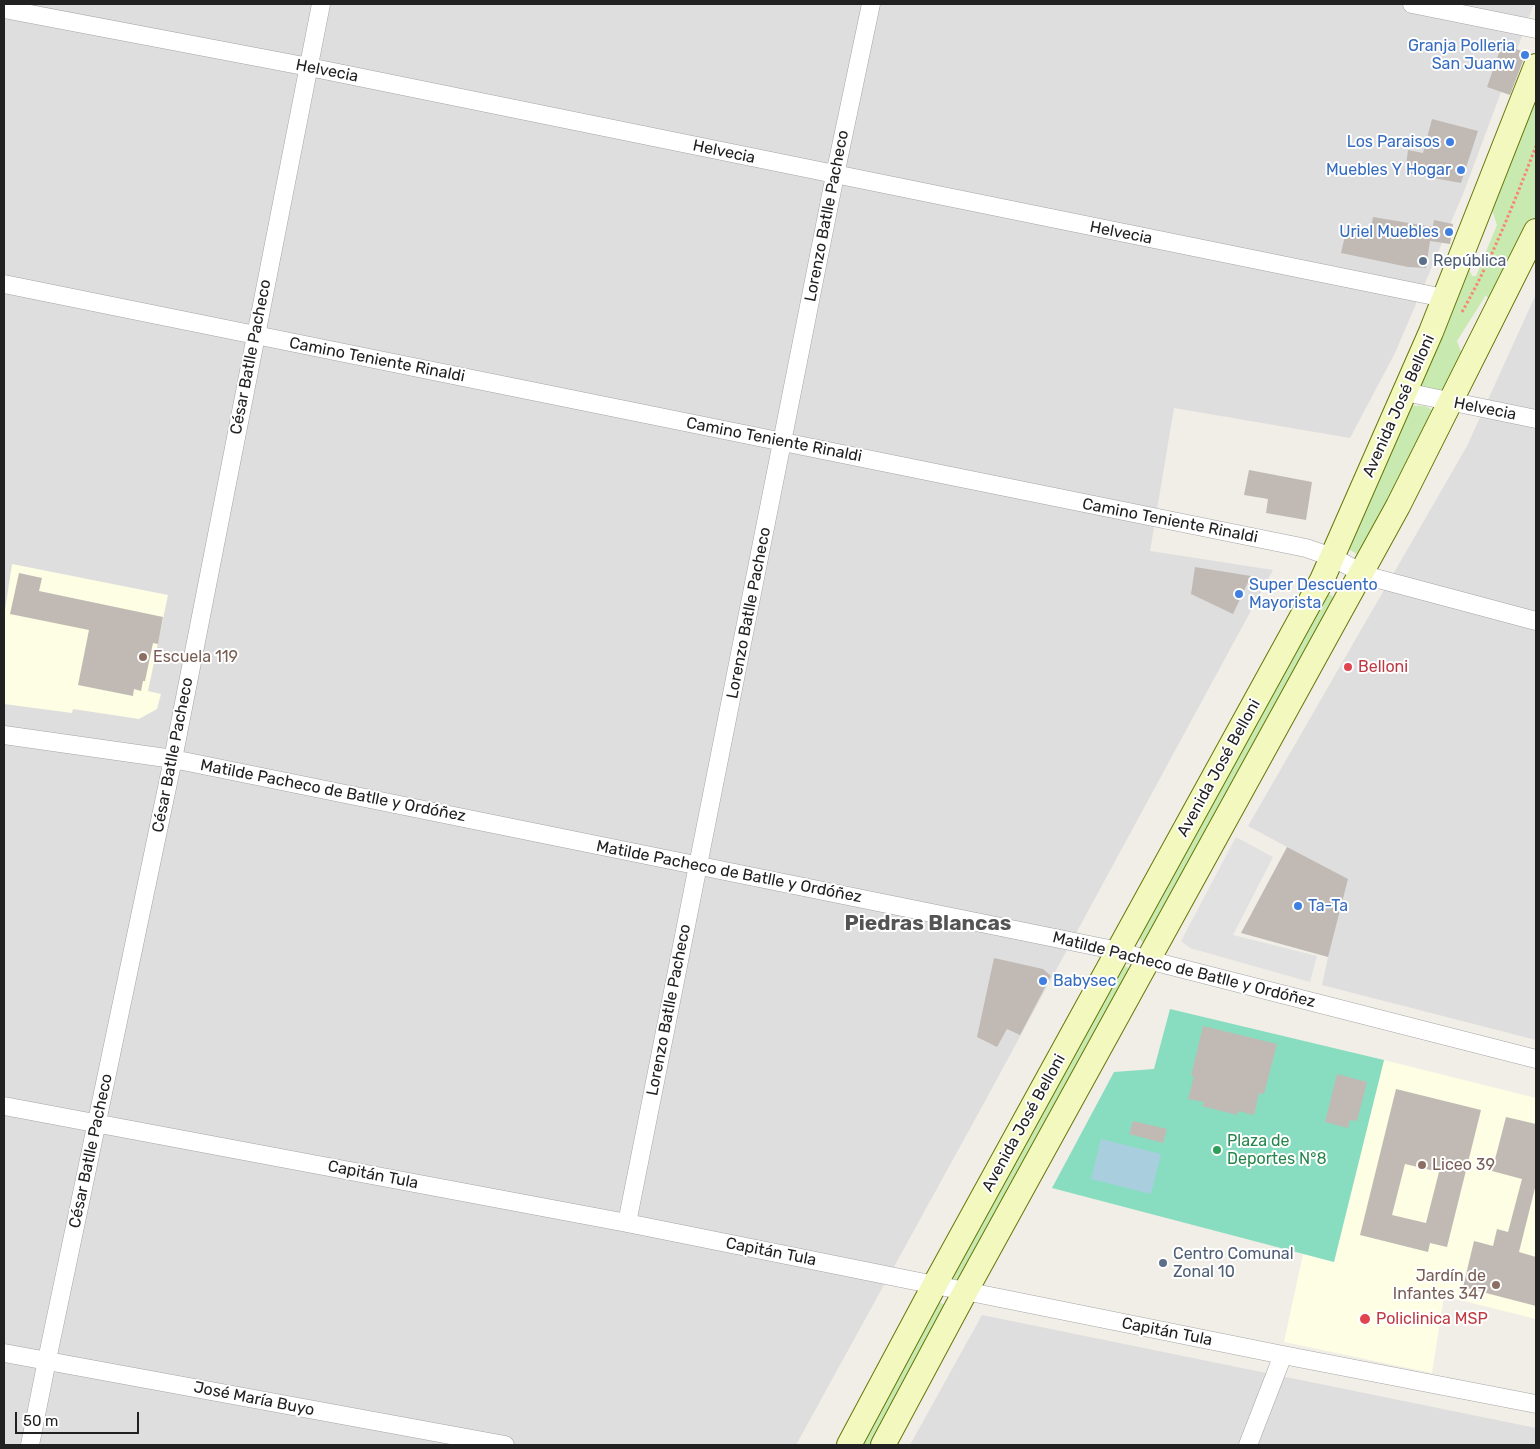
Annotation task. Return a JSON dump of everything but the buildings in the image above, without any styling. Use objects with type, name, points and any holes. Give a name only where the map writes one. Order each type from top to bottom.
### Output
[{"type":"main road","name":"Avenida José Belloni","points":[[849,1445],[934,1286],[1322,580],[1405,392],[1535,71]]},
{"type":"main road","name":"Avenida José Belloni","points":[[883,1445],[965,1292],[1362,573],[1451,403],[1536,231]]},
{"type":"street","name":"César Batlle Pacheco","points":[[30,1445],[46,1360],[173,759],[322,4]]},
{"type":"street","name":"Lorenzo Batlle Pacheco","points":[[627,1223],[835,175],[871,4]]},
{"type":"street","points":[[1412,4],[1536,29]]},
{"type":"street","name":"Helvecia","points":[[4,9],[309,67],[1444,298]]},
{"type":"street","name":"Camino Teniente Rinaldi","points":[[4,284],[1306,548],[1332,557],[1375,578],[1536,621]]},
{"type":"street","name":"Helvecia","points":[[1405,392],[1536,419]]},
{"type":"street","name":"Matilde Pacheco de Batlle y Ordóñez","points":[[4,735],[173,759],[1119,951],[1536,1059]]},
{"type":"street","name":"Capitán Tula","points":[[4,1106],[627,1223],[934,1286],[1536,1404]]},
{"type":"street","name":"José María Buyo","points":[[4,1353],[505,1445]]},
{"type":"street","points":[[1248,1445],[1283,1355]]},
{"type":"shaded area","points":[[4,4],[1534,4],[1463,194],[1395,353],[1350,438],[1174,408],[1150,551],[1273,570],[796,1445],[4,1445]]},
{"type":"shaded area","points":[[1536,294],[1536,1040],[1322,985],[1328,957],[1287,847],[1248,826],[1467,446]]},
{"type":"shaded area","points":[[12,564],[168,595],[148,691],[161,694],[157,709],[139,719],[73,709],[72,713],[4,704],[4,617]]},
{"type":"shaded area","points":[[1236,837],[1273,857],[1233,935],[1317,956],[1310,982],[1190,948],[1181,941]]},
{"type":"shaded area","points":[[1384,1060],[1536,1098],[1536,1319],[1444,1296],[1432,1373],[1284,1342],[1303,1254],[1334,1262]]},
{"type":"shaded area","points":[[982,1315],[1536,1428],[1536,1445],[910,1445]]},
{"type":"green space","points":[[1536,94],[1536,218],[1493,308],[1486,295],[1457,341],[1464,359],[1448,390],[1439,396],[1421,389],[1418,383],[1466,262],[1472,276],[1476,276],[1497,225],[1491,207]]},
{"type":"green space","points":[[1409,406],[1425,407],[1434,412],[1360,556],[1342,545]]},
{"type":"green space","points":[[1326,594],[1331,595],[1334,599],[1145,943],[1142,942],[1138,936]]},
{"type":"green space","points":[[1118,966],[1131,969],[963,1284],[954,1284],[946,1275]]},
{"type":"green space","name":"Plaza de Deportes N°8","points":[[1170,1009],[1384,1060],[1334,1262],[1052,1188],[1114,1072],[1154,1069]]},
{"type":"green space","points":[[934,1300],[948,1306],[878,1445],[855,1445]]},
{"type":"water","points":[[1101,1139],[1161,1154],[1151,1194],[1091,1179]]},
{"type":"place","name":"Granja Polleria San Juanw","points":[[1525,55]]},
{"type":"place","name":"Los Paraisos","points":[[1450,142]]},
{"type":"place","name":"Muebles Y Hogar","points":[[1461,170]]},
{"type":"place","name":"Uriel Muebles","points":[[1449,232]]},
{"type":"place","name":"República","points":[[1423,261]]},
{"type":"place","name":"Super Descuento Mayorista","points":[[1239,594]]},
{"type":"place","name":"Escuela 119","points":[[143,657]]},
{"type":"place","name":"Belloni","points":[[1348,667]]},
{"type":"place","name":"Ta-Ta","points":[[1298,906]]},
{"type":"place","name":"Babysec","points":[[1043,981]]},
{"type":"place","name":"Plaza de Deportes N°8","points":[[1217,1150]]},
{"type":"place","name":"Liceo 39","points":[[1422,1165]]},
{"type":"place","name":"Centro Comunal Zonal 10","points":[[1163,1263]]},
{"type":"place","name":"Jardín de Infantes 347","points":[[1496,1285]]},
{"type":"place","name":"Policlinica MSP","points":[[1365,1319]]},
{"type":"district","name":"Piedras Blancas","points":[[928,924]]}]
